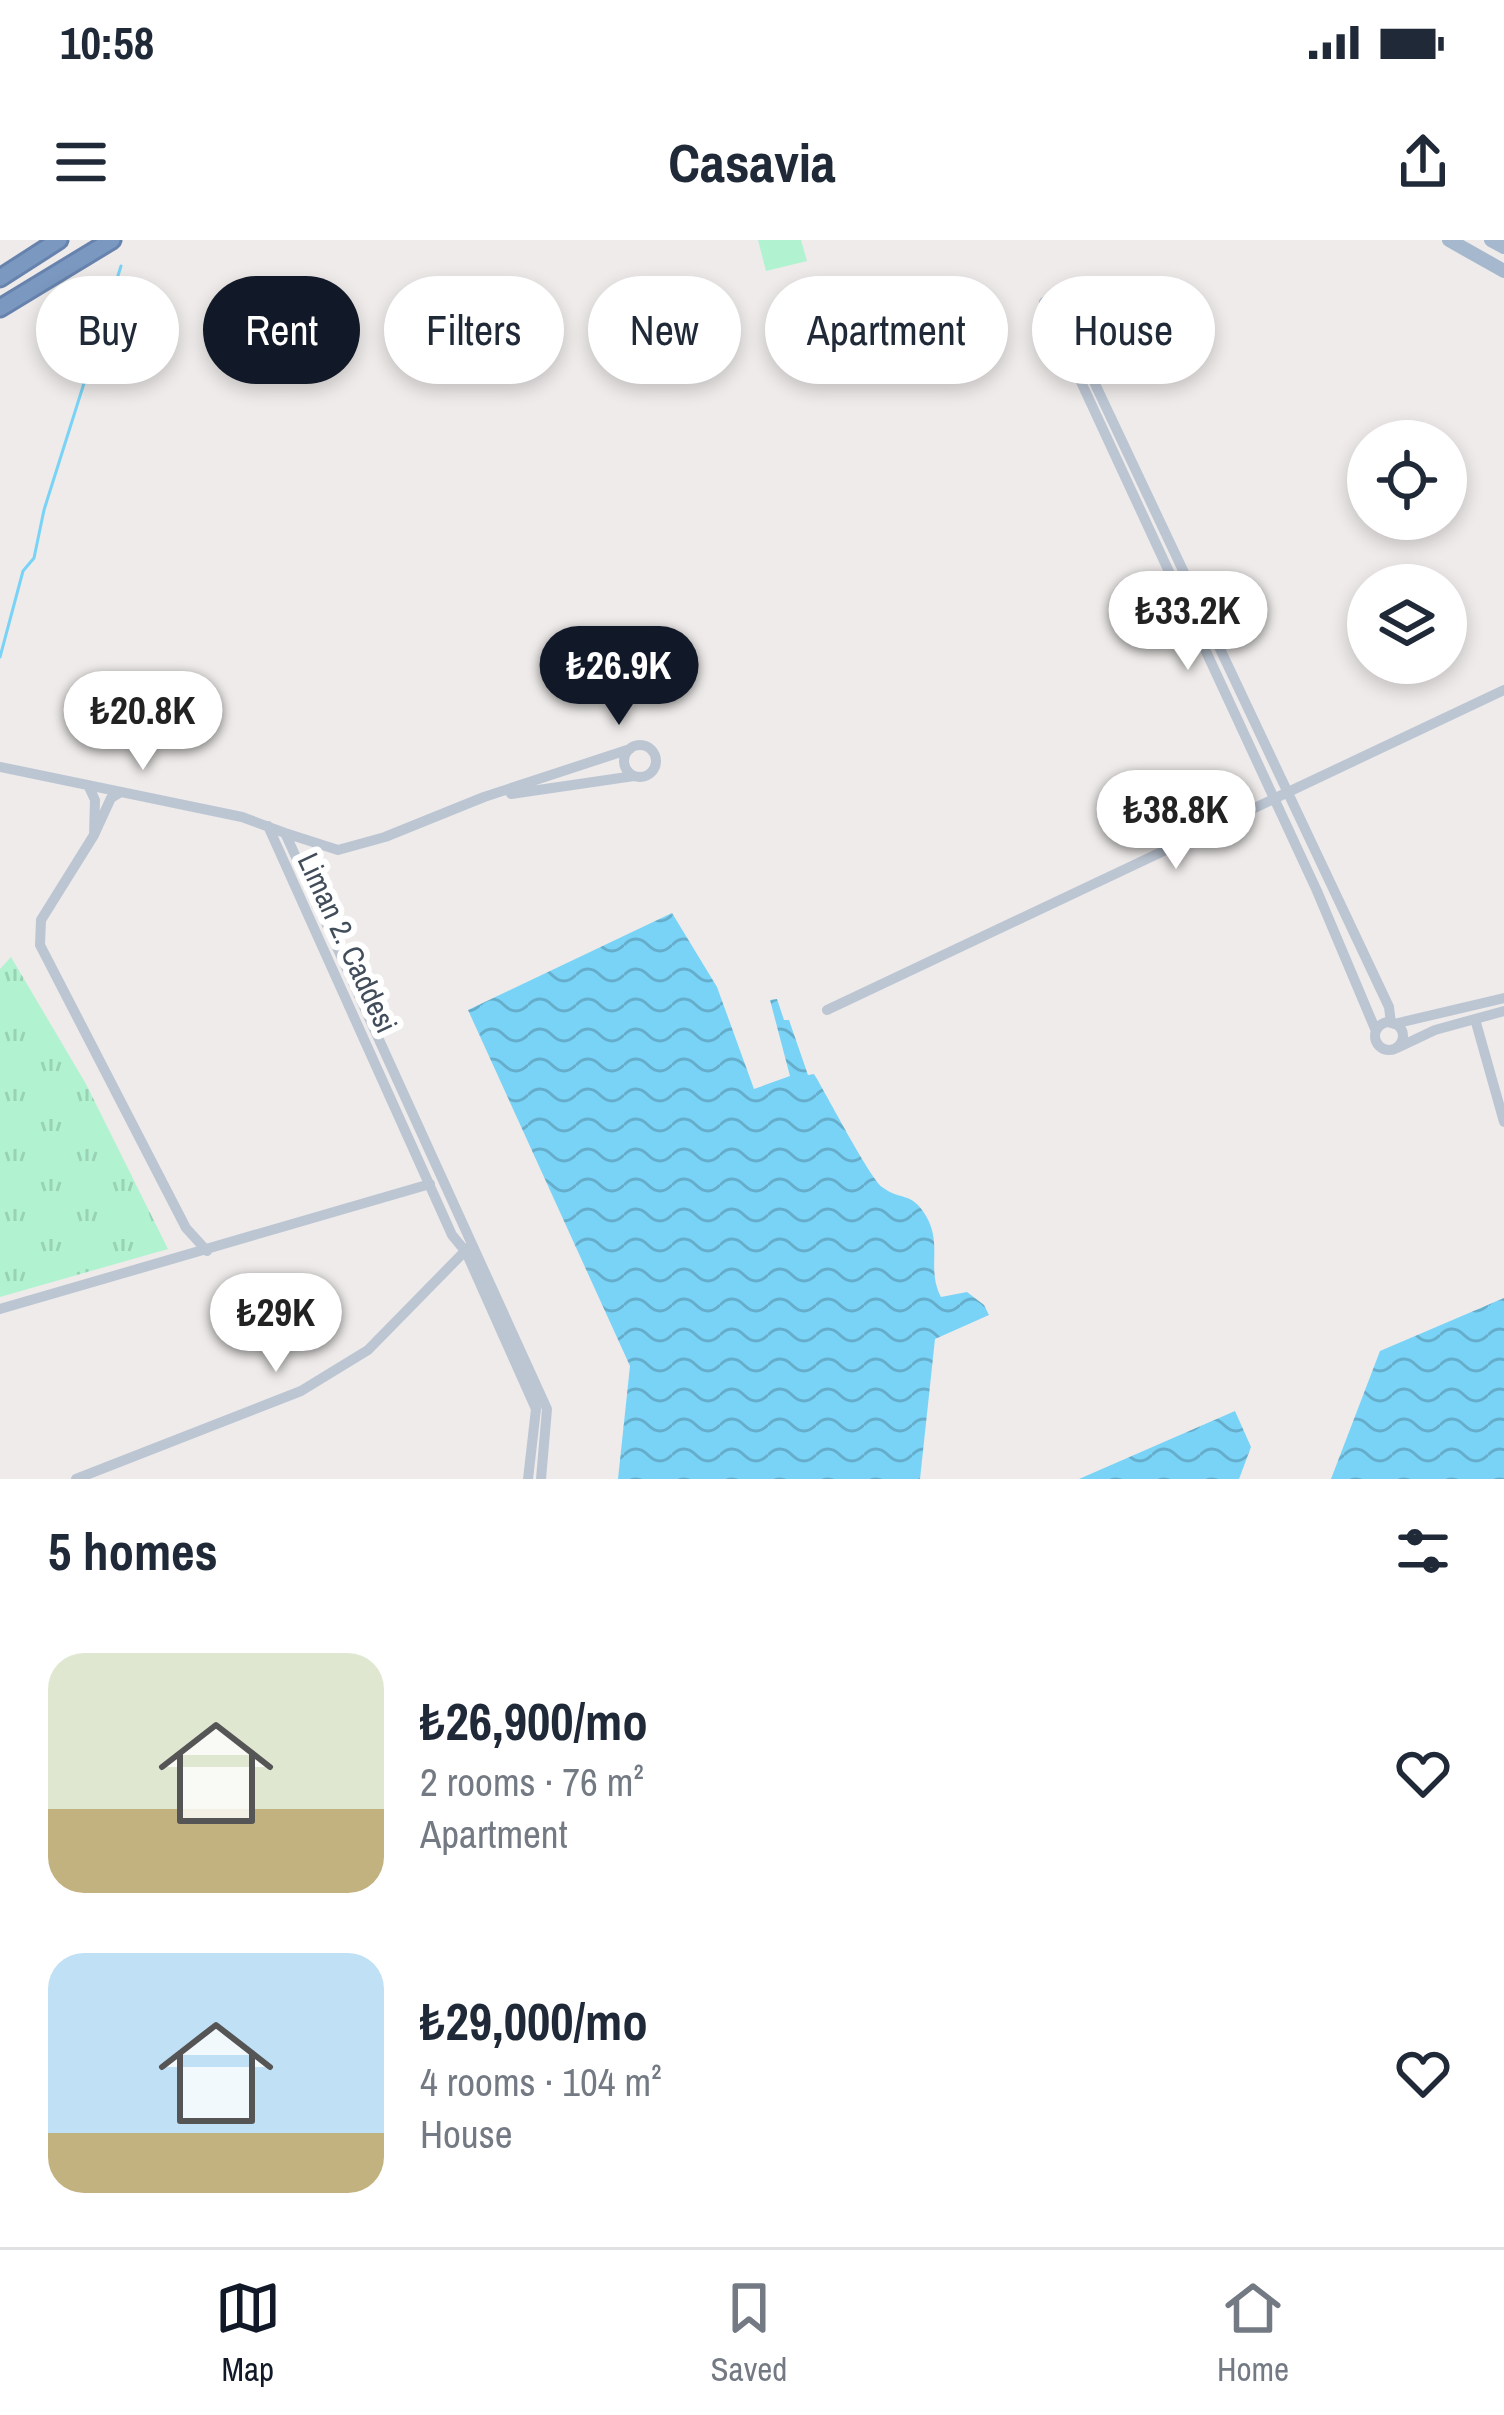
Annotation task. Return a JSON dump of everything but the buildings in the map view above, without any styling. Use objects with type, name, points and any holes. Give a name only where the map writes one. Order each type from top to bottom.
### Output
[{"type":"highway","points":[[0,278],[59,240]]},
{"type":"highway","points":[[0,308],[112,240]]},
{"type":"main road","points":[[1449,240],[1504,271]]},
{"type":"main road","points":[[1491,240],[1504,247]]},
{"type":"street","points":[[1397,1048],[1403,1037],[1049,300],[1317,891],[1376,1031],[1376,1043],[1382,1049],[1397,1048],[1435,1030],[1504,1011]]},
{"type":"street","points":[[827,1010],[1504,690]]},
{"type":"street","points":[[285,833],[338,850],[385,838],[484,797],[630,749],[645,746],[657,761],[650,775],[484,797]]},
{"type":"street","points":[[630,749],[624,764],[634,776]]},
{"type":"street","points":[[2,768],[268,826]]},
{"type":"street","points":[[88,785],[95,800],[94,835]]},
{"type":"street","points":[[121,792],[111,798],[94,835],[41,920],[40,945],[186,1228],[207,1251]]},
{"type":"street","name":"Liman 2. Caddesi","points":[[268,826],[285,833],[334,939],[439,1168],[536,1409],[528,1479]]},
{"type":"street","name":"Liman 2. Caddesi","points":[[268,826],[452,1235],[469,1247],[547,1408],[541,1479]]},
{"type":"street","points":[[1317,891],[1330,885]]},
{"type":"street","points":[[322,946],[334,939]]},
{"type":"street","points":[[1376,1031],[1382,1024],[1504,998]]},
{"type":"street","points":[[1475,1019],[1504,1122]]},
{"type":"street","points":[[0,1309],[207,1251],[428,1179],[439,1168]]},
{"type":"street","points":[[76,1479],[301,1390],[368,1350],[469,1247]]},
{"type":"green space","points":[[758,240],[801,240],[807,261],[766,271]]},
{"type":"green space","points":[[11,957],[86,1084],[168,1249],[0,1297],[0,969]]},
{"type":"water","points":[[672,913],[717,987],[754,1089],[790,1076],[770,1000],[777,999],[808,1075],[814,1074],[876,1180],[916,1203],[926,1216],[941,1297],[967,1292],[989,1315],[935,1339],[920,1479],[618,1479],[630,1366],[468,1010]]},
{"type":"water","points":[[1504,1298],[1504,1479],[1331,1479],[1380,1351]]},
{"type":"water","points":[[1235,1411],[1251,1447],[1239,1479],[1079,1479]]},
{"type":"waterway","points":[[0,657],[121,266]]}]
